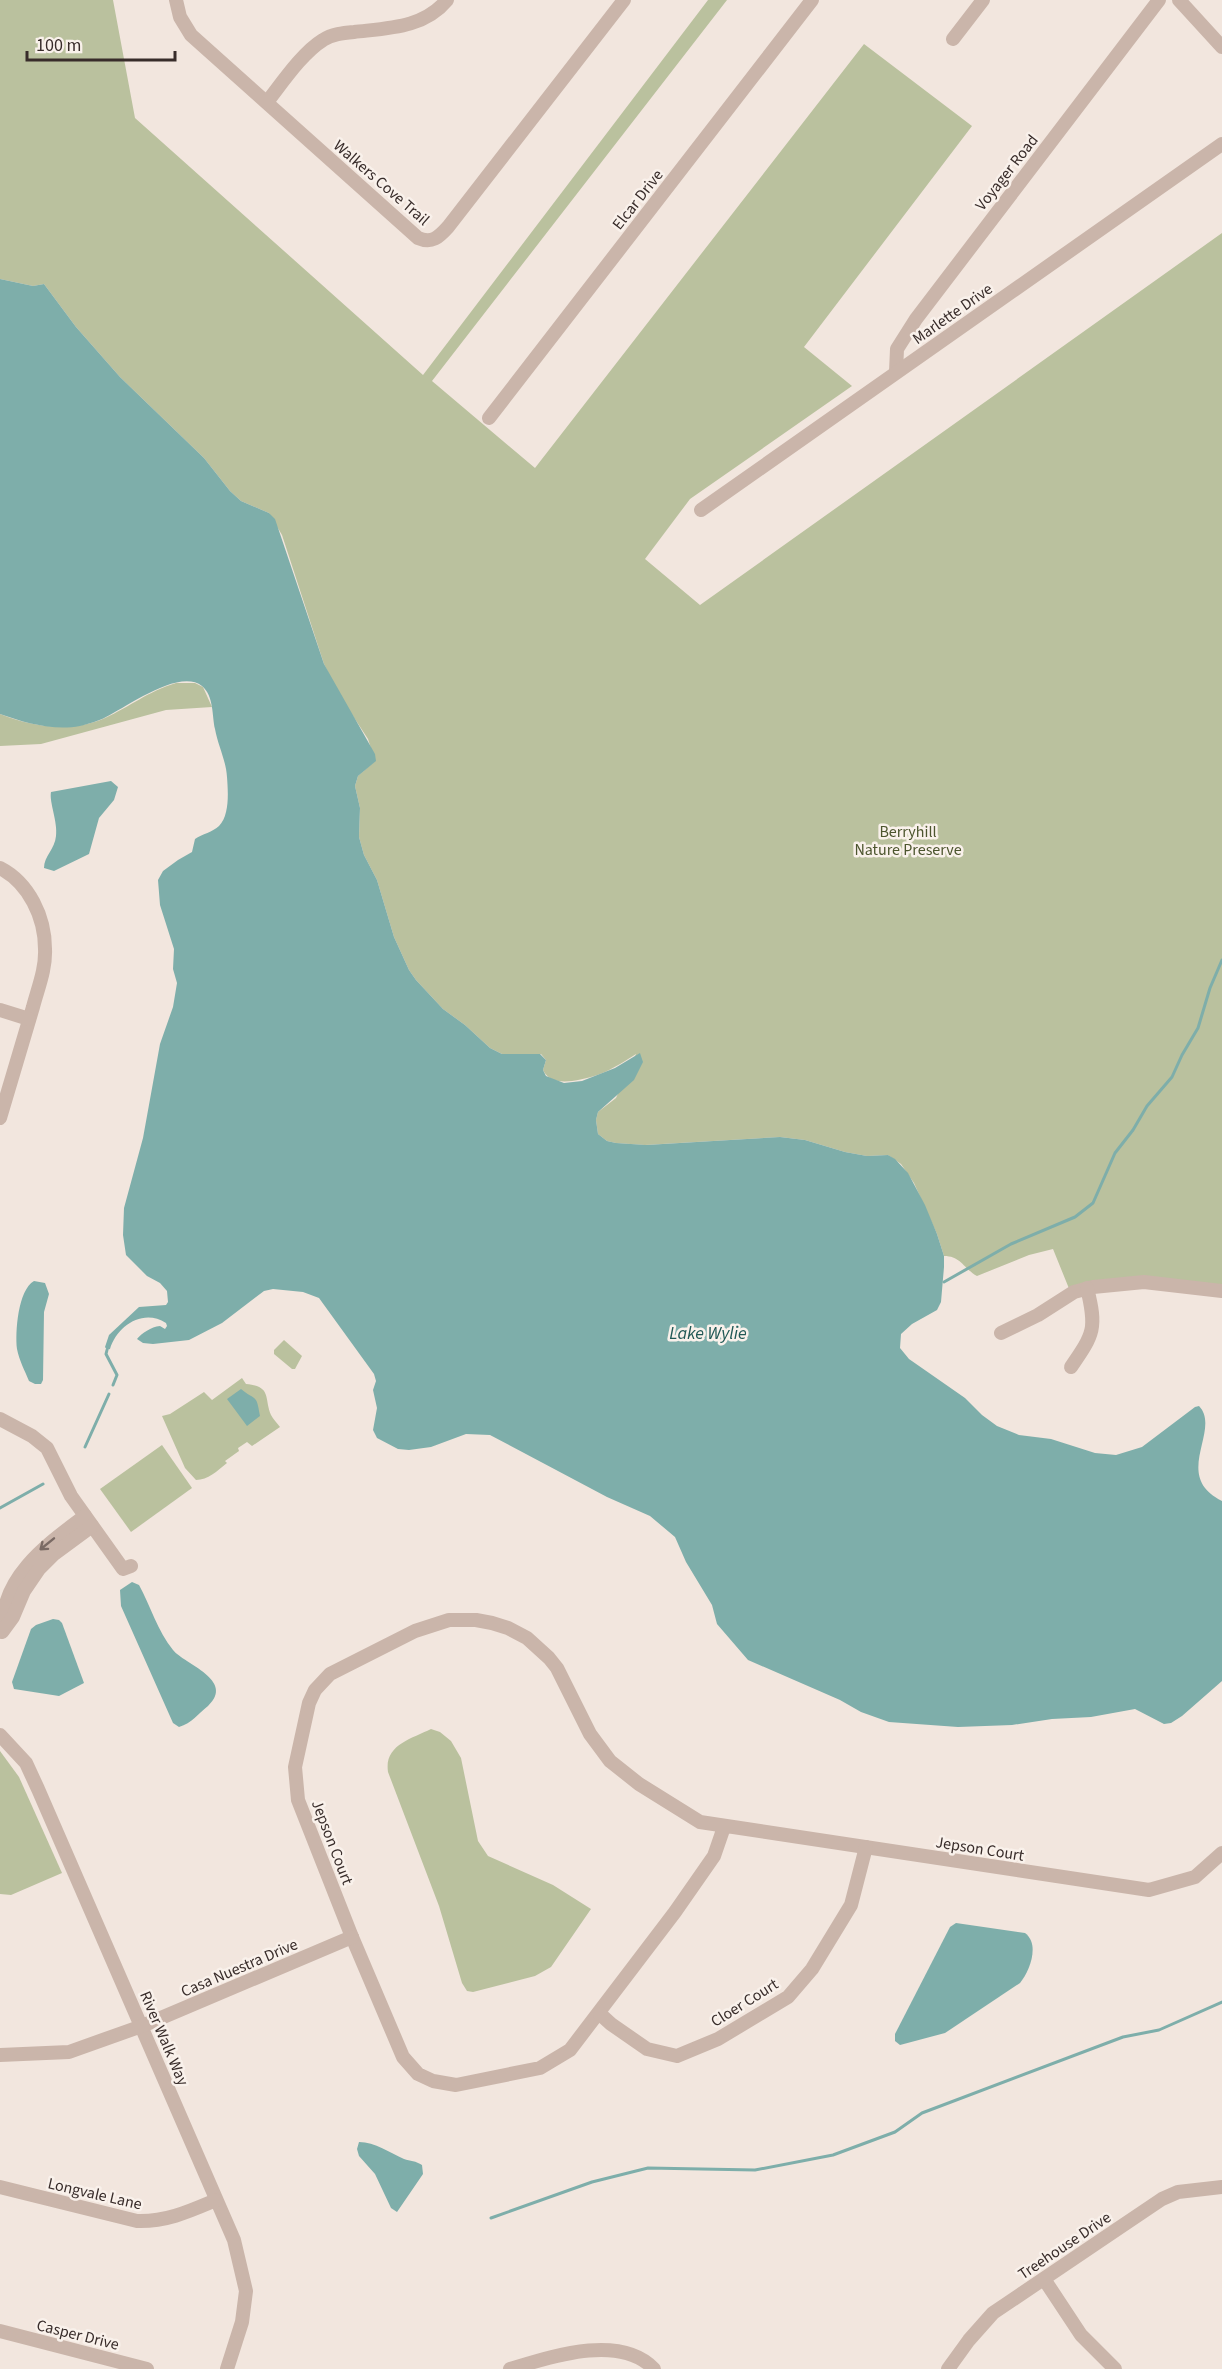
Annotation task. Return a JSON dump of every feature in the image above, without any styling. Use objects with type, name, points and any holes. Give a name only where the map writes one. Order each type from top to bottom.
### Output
[{"type":"street","name":"Walkers Cove Trail","points":[[176,0],[180,17],[191,35],[418,238],[432,240],[448,227],[624,0]]},
{"type":"street","points":[[267,102],[308,53],[322,40],[340,34],[412,24],[429,16],[447,0]]},
{"type":"street","name":"Elcar Drive","points":[[489,418],[812,0]]},
{"type":"street","points":[[953,39],[983,0]]},
{"type":"street","name":"Voyager Road","points":[[896,372],[897,349],[916,319],[1159,0]]},
{"type":"street","points":[[1179,0],[1222,47]]},
{"type":"street","name":"Marlette Drive","points":[[701,510],[1222,144]]},
{"type":"street","points":[[0,868],[21,882],[34,903],[43,933],[45,959],[0,1118]]},
{"type":"street","points":[[0,1010],[29,1019]]},
{"type":"street","points":[[1001,1333],[1038,1315],[1074,1292],[1087,1288],[1144,1282],[1222,1292]]},
{"type":"street","points":[[1071,1367],[1083,1350],[1094,1325],[1087,1288]]},
{"type":"street","points":[[0,1419],[32,1436],[47,1448],[68,1491],[88,1521],[122,1568],[131,1566]]},
{"type":"street","points":[[1,1633],[39,1569],[88,1521]]},
{"type":"street","name":"Jepson Court","points":[[723,1827],[714,1856],[675,1912],[570,2050],[540,2067],[456,2085],[433,2081],[418,2074],[403,2057],[352,1937],[298,1800],[295,1767],[309,1703],[315,1690],[330,1674],[368,1653],[427,1626],[449,1620],[476,1620],[508,1628],[527,1638],[539,1648],[557,1668],[590,1734],[610,1761],[639,1784],[700,1822],[1149,1890],[1194,1877],[1222,1853]]},
{"type":"street","name":"River Walk Way","points":[[0,1735],[26,1763],[234,2240],[246,2291],[242,2322],[227,2369]]},
{"type":"street","name":"Cloer Court","points":[[600,2013],[611,2024],[647,2049],[677,2056],[718,2039],[788,1997],[812,1969],[851,1905],[866,1847]]},
{"type":"street","name":"Casa Nuestra Drive","points":[[0,2055],[17,2052],[64,2054],[142,2026],[352,1937]]},
{"type":"street","name":"Longvale Lane","points":[[0,2187],[137,2221],[155,2222],[178,2216],[216,2200]]},
{"type":"street","name":"Treehouse Drive","points":[[948,2369],[993,2313],[1162,2199],[1179,2192],[1222,2187]]},
{"type":"street","points":[[1044,2279],[1082,2335],[1115,2369]]},
{"type":"street","name":"Casper Drive","points":[[0,2331],[147,2369]]},
{"type":"street","points":[[511,2369],[581,2350],[633,2356],[654,2369]]},
{"type":"green space","name":"Berryhill Nature Preserve","points":[[0,0],[113,0],[135,118],[423,375],[708,0],[727,0],[432,381],[535,468],[864,44],[972,126],[804,347],[852,386],[690,499],[645,559],[700,605],[1222,233],[1222,1288],[1205,1286],[1070,1291],[1053,1249],[1029,1255],[977,1276],[958,1260],[944,1256],[937,1234],[914,1183],[901,1164],[888,1155],[867,1156],[805,1140],[780,1137],[645,1145],[607,1141],[598,1134],[596,1120],[598,1112],[616,1098],[636,1054],[598,1075],[572,1081],[556,1080],[549,1077],[543,1070],[546,1060],[541,1054],[502,1054],[490,1048],[443,1009],[409,970],[394,937],[377,880],[364,855],[359,837],[360,808],[355,786],[358,776],[375,761],[368,739],[338,693],[324,664],[282,535],[269,513],[241,501],[230,491],[204,458],[120,377],[76,327],[44,284],[33,286],[0,279]]},
{"type":"green space","points":[[176,683],[195,683],[203,687],[212,707],[166,710],[41,744],[0,746],[0,714],[39,725],[79,726],[105,718]]},
{"type":"green space","points":[[284,1340],[302,1356],[295,1369],[274,1354],[274,1350]]},
{"type":"green space","points":[[242,1378],[246,1384],[260,1387],[263,1390],[271,1415],[280,1427],[252,1446],[247,1442],[238,1448],[239,1451],[225,1461],[227,1463],[216,1472],[196,1480],[185,1468],[162,1416],[170,1414],[204,1392],[212,1400]]},
{"type":"green space","points":[[162,1445],[192,1488],[131,1532],[100,1489]]},
{"type":"green space","points":[[431,1729],[440,1732],[451,1741],[461,1758],[478,1841],[488,1856],[553,1885],[591,1909],[551,1967],[535,1976],[473,1992],[467,1991],[462,1983],[439,1906],[388,1772],[390,1755],[400,1744]]},
{"type":"green space","points":[[0,1751],[19,1777],[62,1873],[11,1895],[0,1894]]},
{"type":"water","name":"Lake Wylie","points":[[0,279],[33,286],[44,284],[76,327],[120,377],[204,458],[230,491],[241,501],[269,513],[275,519],[324,664],[375,754],[376,761],[358,776],[355,786],[360,808],[359,837],[364,855],[377,880],[394,937],[409,970],[443,1009],[490,1048],[502,1054],[540,1054],[546,1060],[543,1070],[546,1076],[564,1083],[582,1081],[615,1068],[640,1053],[643,1062],[634,1080],[598,1112],[596,1120],[598,1134],[607,1141],[646,1145],[780,1137],[805,1140],[867,1156],[888,1155],[895,1159],[908,1173],[925,1205],[944,1256],[941,1302],[937,1310],[912,1324],[901,1334],[900,1348],[909,1359],[965,1398],[997,1426],[1019,1435],[1051,1439],[1095,1453],[1116,1455],[1142,1447],[1199,1406],[1205,1416],[1198,1466],[1200,1479],[1207,1491],[1222,1501],[1222,1681],[1182,1716],[1171,1723],[1164,1724],[1135,1709],[1091,1717],[1052,1719],[1012,1725],[958,1727],[889,1722],[861,1712],[840,1700],[748,1660],[717,1624],[712,1605],[686,1562],[675,1537],[650,1516],[607,1497],[490,1435],[466,1434],[431,1447],[409,1450],[398,1449],[377,1438],[373,1430],[377,1408],[373,1390],[376,1381],[374,1374],[319,1298],[303,1292],[273,1289],[264,1291],[222,1323],[189,1340],[143,1343],[137,1339],[144,1333],[160,1326],[165,1329],[167,1326],[166,1323],[157,1319],[140,1319],[118,1333],[110,1349],[107,1350],[105,1347],[109,1335],[139,1307],[166,1305],[168,1302],[167,1291],[160,1283],[147,1276],[126,1255],[123,1235],[124,1208],[143,1138],[160,1044],[173,1007],[177,983],[173,969],[174,949],[160,905],[158,880],[163,871],[192,852],[195,839],[217,828],[223,821],[228,803],[227,777],[209,695],[202,686],[192,682],[167,685],[103,718],[80,726],[60,728],[40,725],[0,714]]},
{"type":"water","points":[[111,781],[118,787],[114,800],[99,818],[89,854],[54,871],[44,868],[56,836],[51,792]]},
{"type":"water","points":[[34,1281],[45,1283],[49,1294],[44,1312],[43,1380],[41,1384],[29,1381],[17,1349],[17,1322],[21,1302],[24,1293]]},
{"type":"water","points":[[241,1389],[256,1401],[260,1416],[247,1426],[227,1399]]},
{"type":"water","points":[[132,1582],[139,1585],[173,1650],[205,1674],[216,1688],[215,1697],[208,1706],[191,1721],[179,1727],[173,1723],[121,1606],[120,1590]]},
{"type":"water","points":[[53,1619],[62,1623],[84,1683],[59,1696],[14,1689],[12,1682],[31,1629]]},
{"type":"water","points":[[956,1923],[1025,1933],[1030,1938],[1033,1950],[1027,1972],[1020,1983],[945,2033],[900,2045],[895,2041],[895,2034],[950,1927]]},
{"type":"water","points":[[359,2142],[377,2146],[422,2165],[423,2174],[397,2212],[391,2208],[375,2174],[359,2156],[357,2149]]},
{"type":"waterway","points":[[944,1282],[1011,1244],[1075,1217],[1093,1203],[1115,1153],[1133,1130],[1147,1106],[1172,1077],[1198,1028],[1210,988],[1222,960]]},
{"type":"waterway","points":[[107,1350],[106,1354],[117,1375],[113,1385]]},
{"type":"waterway","points":[[85,1447],[109,1394]]},
{"type":"waterway","points":[[0,1508],[43,1484]]},
{"type":"waterway","points":[[491,2218],[592,2182],[648,2168],[755,2170],[833,2155],[895,2132],[922,2113],[1123,2037],[1159,2030],[1222,2002]]}]
